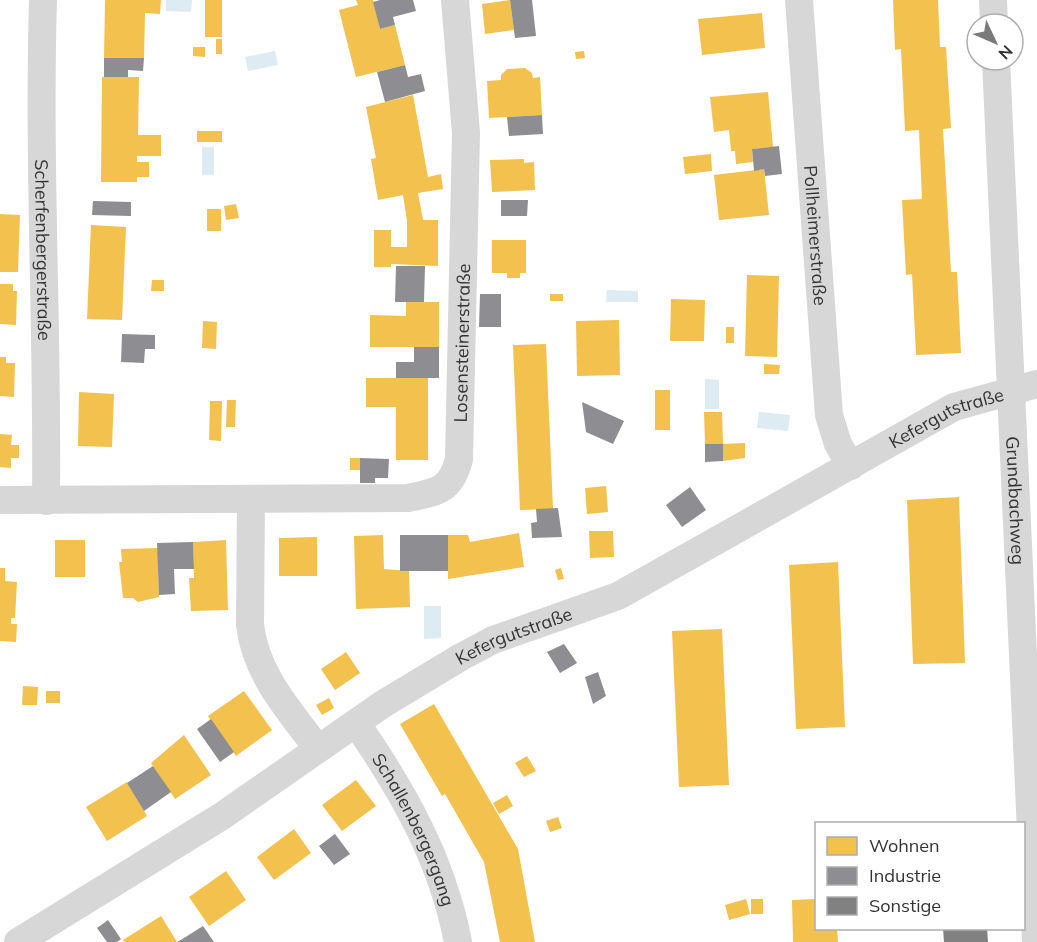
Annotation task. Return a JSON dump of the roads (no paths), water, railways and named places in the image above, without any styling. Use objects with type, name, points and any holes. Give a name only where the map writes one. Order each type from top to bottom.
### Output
[{"type":"street","name":"Scherfenbergerstraße","points":[[43,0],[41,168],[47,409],[46,501]]},
{"type":"street","name":"Losensteinerstraße","points":[[0,500],[408,498],[440,491],[456,472],[460,436],[467,186],[464,84],[455,0]]},
{"type":"street","name":"Pollheimerstraße","points":[[799,0],[829,415],[838,444],[850,466]]},
{"type":"street","name":"Grundbachweg","points":[[997,72],[1024,387],[1036,942]]},
{"type":"street","name":"Kefergutstraße","points":[[18,942],[222,816],[428,675],[493,640],[618,596],[954,407],[1024,387]]},
{"type":"street","points":[[251,500],[250,625],[252,643],[266,678],[318,749]]},
{"type":"street","name":"Schallenbergergang","points":[[356,723],[401,795],[434,857],[448,896],[458,942]]}]
